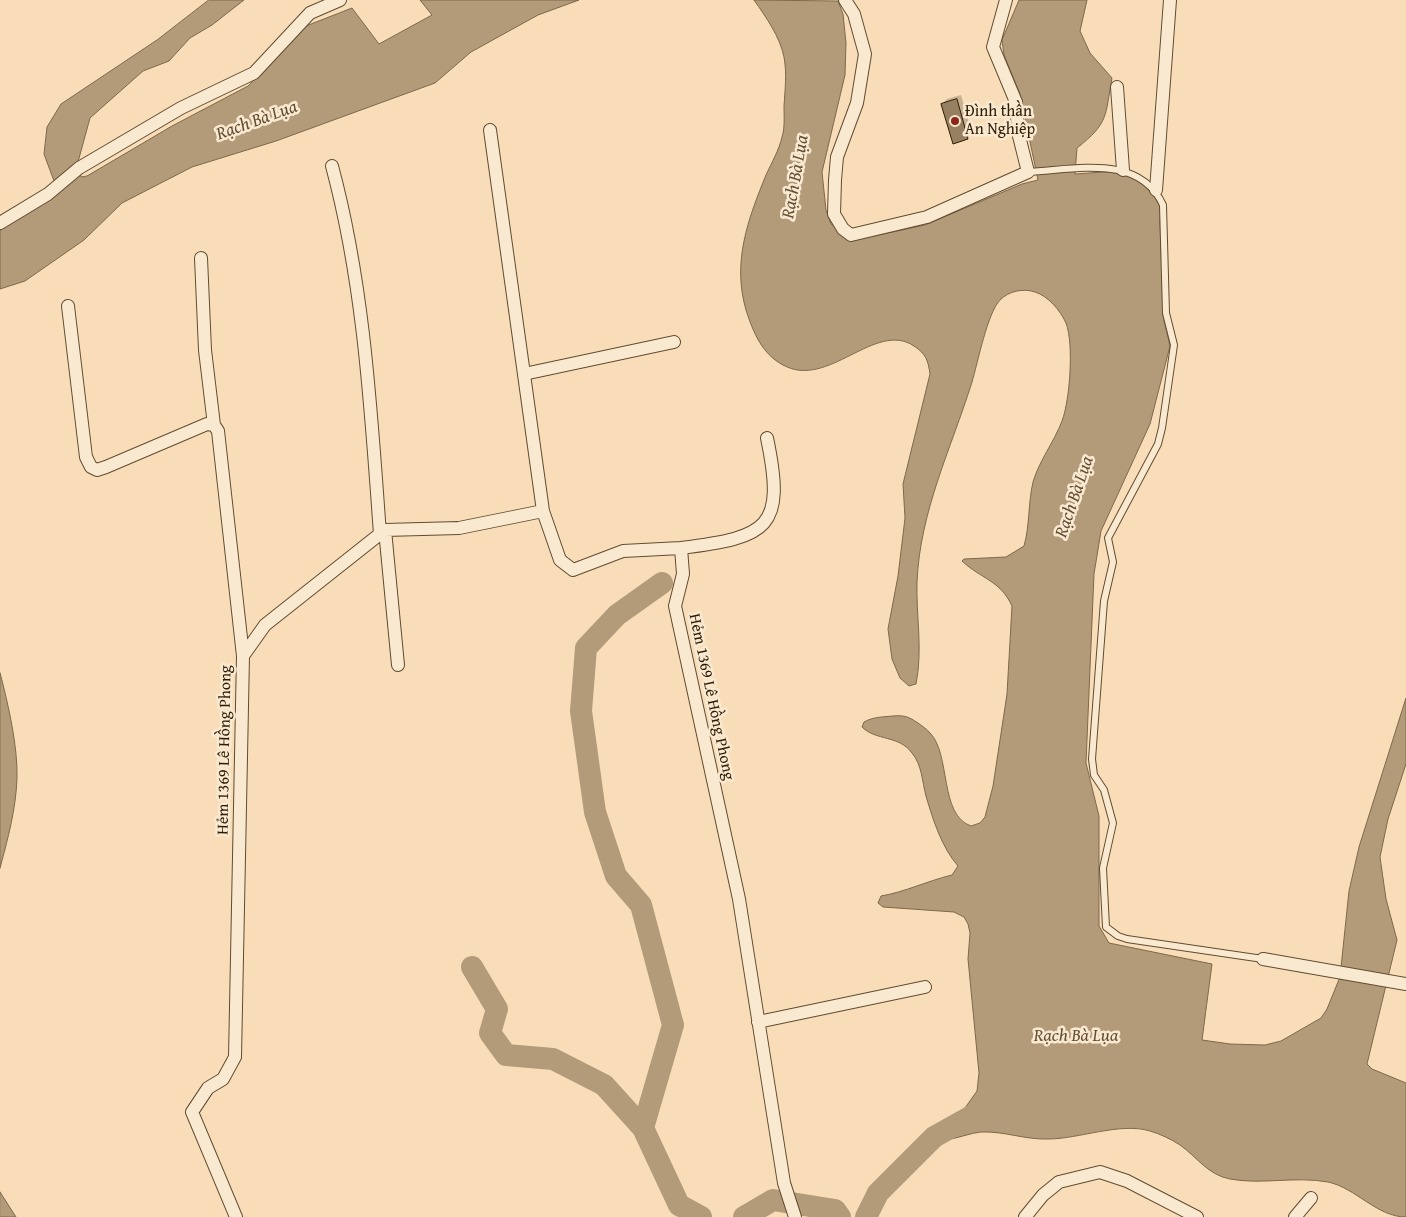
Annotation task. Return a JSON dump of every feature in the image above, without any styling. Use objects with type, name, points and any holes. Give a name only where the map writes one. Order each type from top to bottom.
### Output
[{"type":"street","points":[[0,223],[48,194],[80,168],[181,108],[254,73],[310,13],[340,0]]},
{"type":"street","points":[[844,0],[854,14],[865,54],[857,103],[837,156],[834,214],[843,229],[851,235],[927,217],[1031,172],[1018,132],[1016,102],[993,47],[1006,0]]},
{"type":"street","points":[[1156,190],[1170,0]]},
{"type":"street","points":[[1117,87],[1119,169]]},
{"type":"street","points":[[490,130],[543,511],[560,560],[573,570],[623,551],[717,544],[756,531],[766,522],[774,505],[775,474],[768,438]]},
{"type":"street","points":[[332,166],[344,212],[370,389],[382,532],[398,665]]},
{"type":"street","points":[[201,258],[205,350],[214,425],[219,439],[243,656]]},
{"type":"street","points":[[68,306],[86,457],[91,467],[97,470],[207,424],[214,425]]},
{"type":"street","points":[[524,374],[674,342]]},
{"type":"street","points":[[382,532],[459,528],[543,511]]},
{"type":"street","name":"Hẻm 1369 Lê Hồng Phong","points":[[236,1217],[192,1112],[208,1088],[224,1079],[234,1057],[243,656],[265,625],[382,532]]},
{"type":"street","name":"Hẻm 1369 Lê Hồng Phong","points":[[681,548],[683,574],[675,606],[738,900],[784,1184],[794,1215]]},
{"type":"street","points":[[1263,959],[1320,967],[1406,984]]},
{"type":"street","points":[[758,1022],[925,987]]},
{"type":"street","points":[[1025,1217],[1043,1195],[1059,1182],[1100,1172],[1128,1181],[1197,1217]]},
{"type":"street","points":[[1294,1217],[1311,1198]]},
{"type":"lane","points":[[1031,172],[1119,169],[1139,176],[1156,190],[1163,205],[1166,313],[1174,345],[1162,428],[1158,444],[1108,538],[1113,562],[1104,601],[1092,759],[1094,775],[1104,790],[1113,822],[1103,868],[1106,927],[1118,936],[1127,939],[1263,959]]},
{"type":"water","name":"Rạch Bà Lụa","points":[[209,0],[244,0],[212,25],[190,38],[169,61],[143,71],[90,118],[78,162],[81,177],[87,176],[172,126],[248,86],[306,26],[352,8],[379,44],[432,15],[420,0],[579,0],[538,15],[471,52],[435,83],[276,141],[192,167],[122,203],[84,240],[25,281],[0,289],[0,230],[41,205],[54,181],[44,154],[47,127],[61,104],[157,40]]},
{"type":"water","name":"Rạch Bà Lụa","points":[[754,0],[838,1],[843,14],[846,43],[845,75],[822,172],[826,210],[831,224],[855,240],[925,225],[1022,184],[1038,180],[1020,94],[1004,55],[1002,40],[1019,0],[1087,0],[1080,31],[1090,53],[1112,78],[1104,118],[1095,132],[1077,148],[1075,174],[1117,171],[1141,180],[1161,205],[1164,320],[1170,346],[1150,424],[1101,531],[1094,574],[1086,763],[1099,816],[1099,926],[1109,943],[1212,964],[1202,1040],[1230,1044],[1265,1045],[1281,1041],[1321,1018],[1327,1009],[1340,977],[1349,891],[1359,847],[1406,698],[1406,764],[1388,819],[1380,857],[1386,899],[1397,940],[1367,1064],[1372,1069],[1406,1083],[1406,1217],[1395,1216],[1376,1208],[1348,1190],[1328,1182],[1316,1180],[1242,1181],[1222,1177],[1209,1170],[1173,1141],[1154,1132],[1138,1129],[1126,1128],[1048,1139],[990,1132],[951,1139],[948,1135],[950,1129],[977,1091],[979,1073],[968,959],[970,933],[968,924],[964,917],[954,912],[883,907],[878,903],[881,896],[952,875],[958,866],[947,851],[939,833],[926,796],[920,768],[912,753],[901,743],[874,734],[862,727],[864,722],[871,719],[897,716],[904,716],[923,726],[936,743],[941,755],[954,810],[961,820],[971,826],[980,823],[985,817],[993,786],[1007,694],[1012,606],[996,585],[962,561],[964,559],[1006,557],[1024,546],[1033,482],[1059,429],[1065,412],[1070,372],[1068,332],[1066,323],[1057,309],[1040,294],[1026,290],[1016,291],[1000,300],[995,307],[983,339],[972,382],[930,505],[924,530],[917,582],[918,671],[916,684],[909,686],[900,678],[892,659],[888,629],[898,576],[905,518],[903,484],[930,374],[928,365],[926,358],[918,349],[899,340],[867,347],[817,369],[800,370],[783,365],[769,355],[755,334],[746,310],[742,292],[741,258],[753,208],[781,142],[784,126],[786,75],[784,57],[779,42],[768,20]]},
{"type":"water","points":[[0,673],[14,739],[17,778],[9,835],[0,868]]},
{"type":"water","points":[[0,1192],[16,1217],[0,1217]]},
{"type":"building","name":"Đình thần An Nghiệp","points":[[957,99],[968,139],[953,144],[941,104]]},
{"type":"waterway","points":[[643,1128],[673,1025],[641,905],[616,876],[595,812],[581,711],[586,648],[617,615],[662,583]]},
{"type":"waterway","points":[[472,967],[497,1009],[490,1033],[506,1055],[553,1059],[604,1085],[643,1128],[679,1205],[701,1217]]},
{"type":"waterway","points":[[866,1217],[878,1193],[934,1137],[975,1114]]},
{"type":"waterway","points":[[744,1217],[773,1200],[835,1210],[840,1217]]},
{"type":"place","name":"Đình thần An Nghiệp","points":[[955,121]]}]
